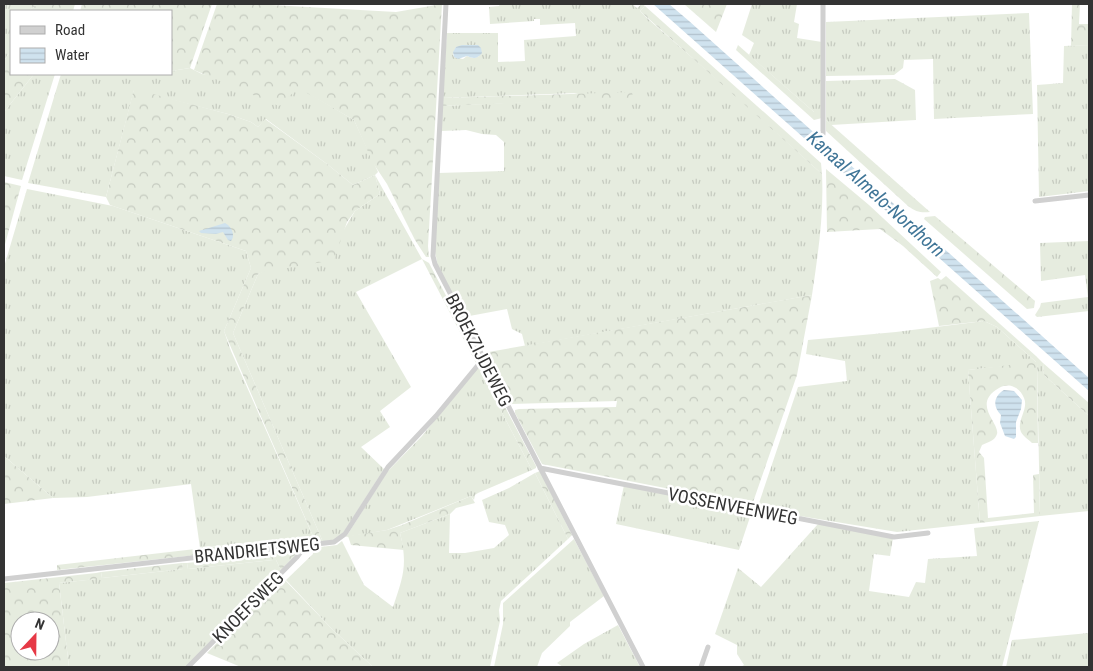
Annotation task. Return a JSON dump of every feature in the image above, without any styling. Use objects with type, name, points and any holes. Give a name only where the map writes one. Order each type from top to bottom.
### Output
[{"type":"street","name":"BROEKZIJDEWEG","points":[[446,4],[433,256],[435,264],[643,667]]},
{"type":"street","points":[[823,4],[823,134]]},
{"type":"street","points":[[1035,201],[1089,195]]},
{"type":"street","name":"BRANDRIETSWEG","points":[[4,579],[334,542],[344,534],[388,467],[436,416],[483,359]]},
{"type":"street","name":"VOSSENVEENWEG","points":[[540,468],[894,537],[928,533]]},
{"type":"street","name":"KNOEFSWEG","points":[[188,667],[297,557],[306,545]]},
{"type":"street","points":[[701,667],[708,647]]},
{"type":"green space","points":[[4,4],[37,4],[30,10],[10,10],[10,52],[4,60]]},
{"type":"green space","points":[[37,4],[75,4],[73,10],[30,10]]},
{"type":"green space","points":[[82,4],[212,4],[190,68],[172,71],[172,10],[80,10]]},
{"type":"green space","points":[[217,4],[253,4],[396,12],[442,4],[428,246],[429,257],[426,257],[415,240],[387,184],[373,163],[354,120],[298,88],[279,106],[194,70]]},
{"type":"green space","points":[[500,4],[632,4],[637,8],[642,4],[645,6],[640,11],[648,19],[822,174],[821,219],[812,295],[525,346],[522,334],[512,329],[507,309],[464,317],[438,267],[434,246],[438,173],[504,171],[504,142],[496,135],[466,130],[441,131],[442,106],[547,101],[578,93],[442,98],[447,33],[498,33],[498,62],[525,61],[524,40],[576,36],[575,23],[540,25],[540,19],[534,19],[534,21],[490,24],[489,7],[499,6]],"holes":[[[474,45],[479,56],[476,58],[467,56],[463,59],[454,57],[453,54],[456,47]]]},
{"type":"green space","points":[[684,4],[727,4],[716,32]]},
{"type":"green space","points":[[752,4],[797,4],[794,22],[799,24],[797,38],[822,42],[822,118],[814,120],[814,112],[749,55],[754,43],[742,35]]},
{"type":"green space","points":[[1072,4],[1080,4],[1079,24],[1089,24],[1089,45],[1071,46]]},
{"type":"green space","points":[[645,6],[821,163],[822,174],[640,11]]},
{"type":"green space","points":[[1029,13],[1033,114],[934,119],[933,59],[904,60],[903,68],[894,75],[826,76],[826,22]]},
{"type":"green space","points":[[738,45],[814,112],[814,120],[736,50]]},
{"type":"green space","points":[[1089,45],[1089,191],[1039,197],[1037,85],[1063,83],[1064,46]]},
{"type":"green space","points":[[10,52],[10,75],[33,75],[4,112],[4,60]]},
{"type":"green space","points":[[190,68],[202,74],[298,87],[354,120],[378,172],[353,185],[266,119],[258,127],[251,122],[228,114],[134,90],[106,197],[28,183],[61,75],[172,75],[172,71]]},
{"type":"green space","points":[[33,75],[55,75],[22,180],[4,176],[4,112]]},
{"type":"green space","points":[[895,79],[915,90],[916,120],[831,125],[826,120],[826,81]]},
{"type":"green space","points":[[134,89],[228,114],[251,122],[258,127],[265,119],[353,185],[375,175],[380,194],[355,211],[347,222],[334,260],[258,274],[233,333],[323,542],[316,543],[224,331],[251,268],[246,251],[110,205],[106,197]]},
{"type":"green space","points":[[632,92],[633,98],[442,106],[442,98]]},
{"type":"green space","points":[[826,120],[930,212],[919,212],[908,206],[826,131]]},
{"type":"green space","points":[[826,169],[869,205],[941,272],[937,277],[903,246],[880,229],[827,232]]},
{"type":"green space","points":[[375,175],[422,259],[356,292],[411,387],[380,411],[390,427],[361,447],[384,469],[340,538],[335,541],[323,542],[233,333],[258,274],[343,231],[355,211],[380,194]]},
{"type":"green space","points":[[4,182],[21,186],[4,248]]},
{"type":"green space","points":[[27,189],[113,206],[246,251],[251,268],[224,331],[231,351],[316,543],[248,543],[200,548],[191,484],[87,497],[53,498],[4,456],[4,267]]},
{"type":"green space","points":[[935,216],[1035,301],[1034,308],[1027,309],[924,219],[925,217]]},
{"type":"green space","points":[[1089,241],[1089,311],[1037,317],[1035,315],[1041,303],[1088,297],[1085,275],[1041,281],[1040,243]]},
{"type":"green space","points":[[422,259],[429,263],[479,359],[476,363]]},
{"type":"green space","points":[[946,276],[1036,356],[1038,443],[1032,443],[1021,432],[1020,424],[1025,406],[1022,394],[1016,388],[1005,386],[991,394],[987,400],[987,407],[997,434],[993,440],[982,445],[979,452],[984,458],[988,518],[1034,513],[1033,475],[1039,474],[1040,516],[980,523],[968,370],[1036,362],[997,327],[984,321],[939,326],[930,281],[938,278],[941,280]]},
{"type":"green space","points":[[812,295],[797,375],[751,508],[665,488],[542,464],[515,410],[616,407],[617,401],[511,404],[483,353]]},
{"type":"green space","points":[[984,321],[997,327],[1036,362],[1036,356],[1043,363],[1044,375],[1089,416],[1089,511],[1040,516],[1037,363],[968,370],[980,523],[897,532],[757,509],[798,387],[847,381],[845,361],[806,354],[808,340]]},
{"type":"green space","points":[[1043,363],[1089,403],[1089,416],[1044,375]]},
{"type":"green space","points":[[483,365],[536,466],[532,470],[478,367]]},
{"type":"green space","points":[[478,367],[532,470],[478,493],[475,495],[474,500],[471,496],[387,530],[346,537],[387,472],[422,436]]},
{"type":"green space","points":[[4,456],[53,498],[4,504]]},
{"type":"green space","points":[[540,471],[572,535],[568,539],[535,473]]},
{"type":"green space","points":[[535,473],[568,539],[501,601],[499,610],[500,621],[490,667],[372,667],[332,629],[286,580],[313,554],[312,548],[337,545],[342,541],[364,585],[393,607],[404,563],[400,533],[450,514],[449,553],[465,553],[494,548],[509,535],[505,525],[489,522],[482,500],[509,488]]},
{"type":"green space","points":[[624,485],[752,511],[739,550],[616,524]]},
{"type":"green space","points":[[471,496],[475,503],[456,508],[450,514],[400,533],[404,550],[351,545],[348,536],[387,530]]},
{"type":"green space","points":[[1039,521],[1002,667],[741,667],[744,665],[737,654],[737,645],[715,634],[738,568],[761,587],[818,524],[893,538],[890,556],[874,554],[869,591],[909,597],[916,582],[925,583],[928,559],[977,556],[974,528]]},
{"type":"green space","points":[[307,536],[310,543],[57,570],[57,565]]},
{"type":"green space","points":[[574,539],[604,596],[570,622],[570,626],[542,653],[537,667],[494,667],[503,624],[503,603]]},
{"type":"green space","points":[[300,550],[281,570],[276,560],[188,569],[187,563]]},
{"type":"green space","points":[[276,560],[281,570],[186,667],[69,667],[59,583],[96,579],[96,573],[101,572],[102,578],[183,569],[182,563],[187,563],[188,569]]},
{"type":"green space","points":[[182,563],[183,569],[102,578],[101,572]]},
{"type":"green space","points":[[96,573],[97,579],[59,583],[69,667],[4,667],[4,583]]},
{"type":"green space","points":[[282,577],[372,667],[241,667],[207,653]]},
{"type":"green space","points":[[618,625],[640,667],[563,667],[557,663],[584,644]]},
{"type":"green space","points":[[1089,633],[1089,667],[1006,667],[1012,640]]},
{"type":"water","name":"Kanaal Almelo-Nordhorn","points":[[653,4],[669,4],[689,21],[1089,378],[1089,391]]},
{"type":"water","points":[[478,45],[482,53],[475,58],[467,56],[458,59],[454,57],[453,52],[456,47]]},
{"type":"water","points":[[225,223],[232,231],[231,241],[228,240],[223,232],[216,234],[201,233],[199,231]]},
{"type":"water","points":[[1004,390],[1014,391],[1022,400],[1016,422],[1016,437],[1014,439],[1005,436],[1000,423],[1001,415],[995,405],[996,398]]}]
